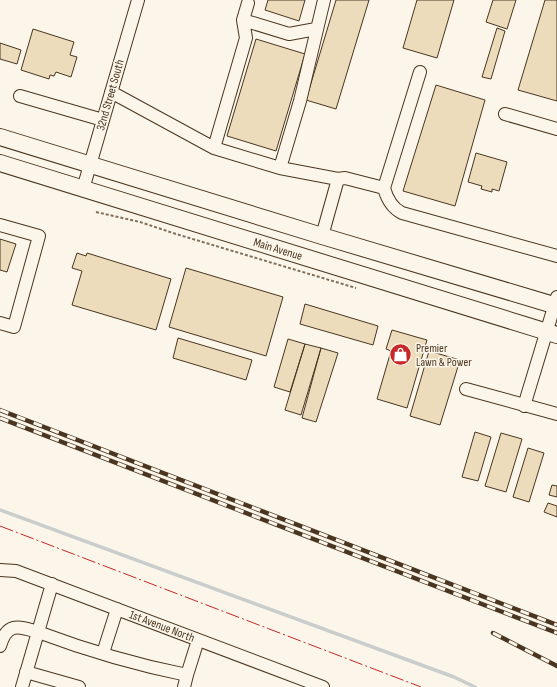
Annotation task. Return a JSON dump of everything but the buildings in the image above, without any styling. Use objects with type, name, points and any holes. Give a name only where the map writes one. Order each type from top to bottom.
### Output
[{"type":"main road","name":"Main Avenue","points":[[0,137],[322,236],[556,303]]},
{"type":"main road","name":"Main Avenue","points":[[0,163],[551,333]]},
{"type":"street","name":"32nd Street South","points":[[83,189],[138,0]]},
{"type":"street","points":[[280,168],[300,101],[324,0]]},
{"type":"street","points":[[214,148],[246,38],[243,20],[249,1]]},
{"type":"street","points":[[243,20],[289,34],[316,29]]},
{"type":"street","points":[[420,72],[384,188],[386,198],[396,210],[557,256]]},
{"type":"street","points":[[111,92],[214,148],[280,168],[338,179],[350,179],[384,188]]},
{"type":"street","points":[[20,96],[103,120]]},
{"type":"street","points":[[505,114],[557,129]]},
{"type":"street","points":[[322,236],[338,179]]},
{"type":"street","points":[[0,225],[39,236],[14,327],[0,323]]},
{"type":"street","points":[[524,406],[551,333],[556,303]]},
{"type":"street","points":[[466,389],[557,414]]},
{"type":"street","name":"1st Avenue North","points":[[0,570],[16,571],[52,584],[198,640],[306,684],[323,687]]},
{"type":"street","points":[[22,687],[52,584]]},
{"type":"street","points":[[103,653],[117,609]]},
{"type":"street","points":[[0,646],[3,634],[9,629],[17,626],[164,671],[186,681],[198,640]]},
{"type":"street","points":[[26,672],[79,687]]},
{"type":"path","points":[[96,212],[140,222],[360,289]]},
{"type":"waterway","points":[[0,510],[454,677],[475,687]]},
{"type":"railway","points":[[0,410],[557,625]]},
{"type":"railway","points":[[0,418],[557,633]]},
{"type":"railway","points":[[493,633],[557,666]]},
{"type":"power","points":[[0,526],[421,687]]},
{"type":"place","name":"Premier Lawn & Power","points":[[401,355]]}]
